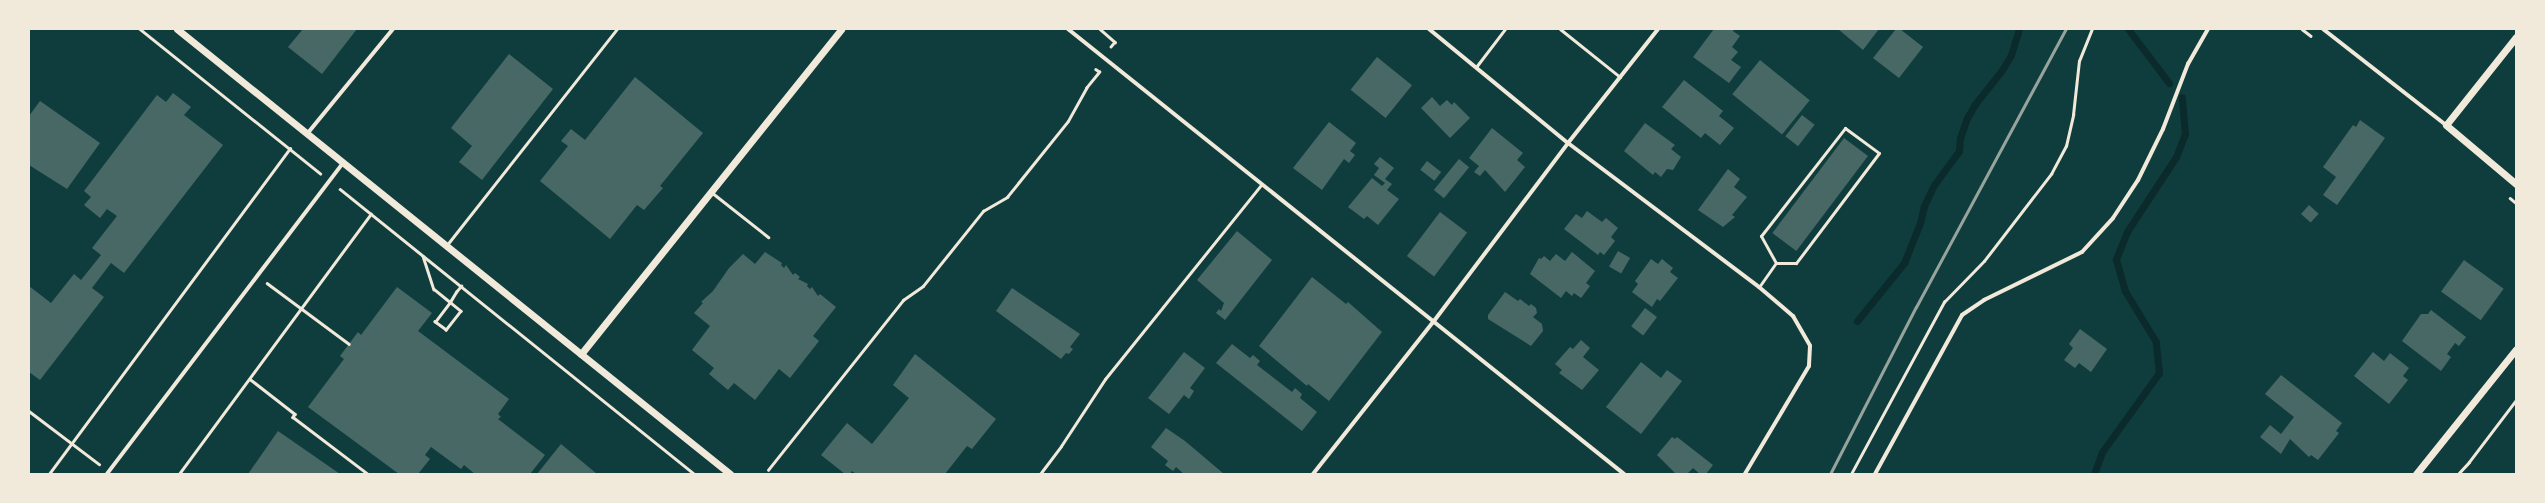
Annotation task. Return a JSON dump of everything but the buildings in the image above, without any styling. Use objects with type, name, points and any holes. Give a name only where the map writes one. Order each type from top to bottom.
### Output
[{"type":"street","points":[[177,29],[730,474]]},
{"type":"street","points":[[307,134],[393,29]]},
{"type":"street","points":[[581,354],[841,29]]},
{"type":"street","points":[[1068,29],[1624,474]]},
{"type":"street","points":[[1429,29],[1568,143],[1759,287],[1793,316],[1810,346],[1809,366],[1745,474]]},
{"type":"street","points":[[1313,474],[1434,321],[1568,143],[1658,29]]},
{"type":"street","points":[[1875,474],[1962,315],[1984,300],[2082,252],[2113,218],[2138,180],[2163,129],[2188,64],[2208,29]]},
{"type":"street","points":[[2324,29],[2446,125],[2516,184]]},
{"type":"street","points":[[2446,125],[2516,37]]},
{"type":"street","points":[[108,473],[343,163]]},
{"type":"street","points":[[2416,474],[2516,349]]},
{"type":"lane","points":[[446,246],[617,29]]},
{"type":"lane","points":[[1476,68],[1505,29]]},
{"type":"lane","points":[[1560,29],[1620,77]]},
{"type":"lane","points":[[1845,128],[1879,153],[1796,263],[1776,263],[1761,236],[1845,128]]},
{"type":"lane","points":[[1040,474],[1061,446],[1105,379],[1262,184]]},
{"type":"lane","points":[[711,192],[768,236]]},
{"type":"lane","points":[[1759,287],[1776,263]]},
{"type":"path","points":[[140,29],[695,474]]},
{"type":"path","points":[[768,470],[903,300],[923,286],[983,211],[1007,197],[1068,121],[1086,88],[1099,72],[1094,68],[1115,42],[1100,29]]},
{"type":"path","points":[[1851,474],[1944,302],[1984,261],[2051,174],[2066,146],[2073,115],[2079,61],[2092,29]]},
{"type":"path","points":[[49,474],[290,148]]},
{"type":"path","points":[[178,474],[302,309],[371,214]]},
{"type":"path","points":[[423,255],[434,289],[450,302],[461,311],[446,330],[435,322],[450,302],[461,286]]},
{"type":"path","points":[[257,276],[349,344]]},
{"type":"path","points":[[250,379],[295,414],[293,417],[368,474]]},
{"type":"path","points":[[2458,474],[2469,462],[2516,400]]},
{"type":"path","points":[[29,411],[108,473]]},
{"type":"waterway","points":[[1857,321],[1904,263],[1920,223],[1924,206],[1934,185],[1959,151],[1960,138],[1967,118],[1975,104],[2002,70],[2011,55],[2019,29]]},
{"type":"waterway","points":[[2128,29],[2169,83]]},
{"type":"waterway","points":[[2094,474],[2102,452],[2159,373],[2156,342],[2125,291],[2116,259],[2128,230],[2176,157],[2185,134],[2182,97]]},
{"type":"railway","points":[[1830,474],[1916,307],[2066,29]]}]
